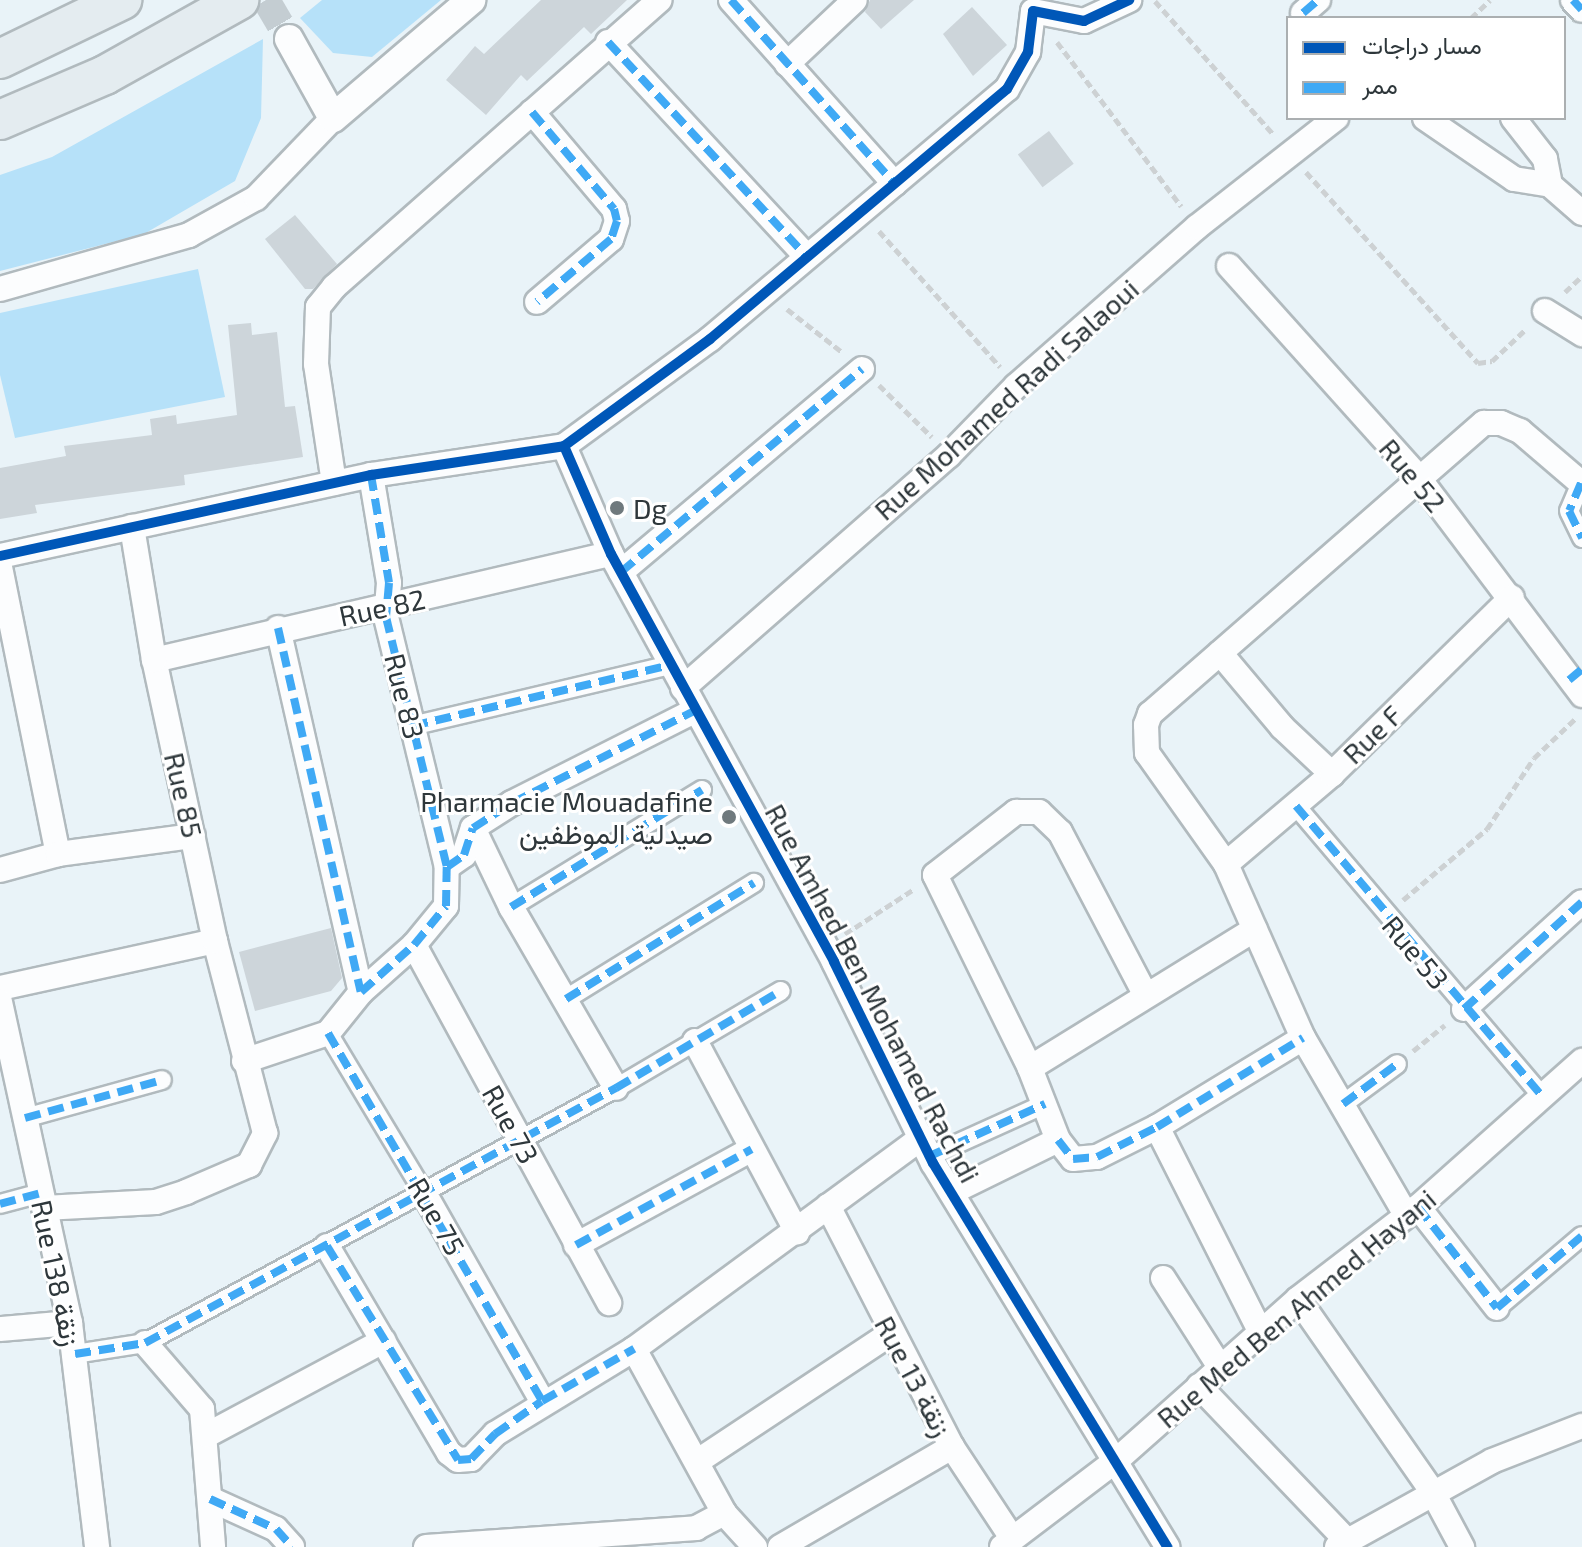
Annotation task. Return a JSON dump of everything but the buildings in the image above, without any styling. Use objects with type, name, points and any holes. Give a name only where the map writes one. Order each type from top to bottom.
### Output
[{"type":"highway","points":[[0,59],[122,0]]},
{"type":"highway","points":[[0,120],[105,75],[239,0]]},
{"type":"street","points":[[0,289],[189,235],[256,198],[333,118],[471,0]]},
{"type":"street","points":[[334,483],[316,364],[318,307],[334,287],[608,42],[660,0]]},
{"type":"street","points":[[731,0],[895,184]]},
{"type":"street","points":[[787,64],[855,0]]},
{"type":"street","points":[[0,556],[371,475],[564,446],[710,339],[1007,89],[1028,52],[1029,6],[1084,21],[1129,0]]},
{"type":"street","points":[[1573,0],[1582,10]]},
{"type":"street","points":[[289,39],[333,118]]},
{"type":"street","points":[[608,42],[806,256]]},
{"type":"street","points":[[532,112],[614,209],[617,221],[611,239],[537,302]]},
{"type":"street","name":"Rue Mohamed Radi Salaoui","points":[[683,688],[949,455],[1016,386],[1197,227],[1334,120]]},
{"type":"street","points":[[1428,120],[1514,179],[1550,185],[1582,213]]},
{"type":"street","points":[[1515,120],[1545,159],[1550,185]]},
{"type":"street","name":"Rue 52","points":[[1229,266],[1418,477],[1578,682]]},
{"type":"street","points":[[1545,311],[1582,334]]},
{"type":"street","points":[[616,563],[862,369]]},
{"type":"street","points":[[1582,538],[1569,511],[1582,484],[1520,431],[1493,422],[1478,426],[1150,714],[1144,734],[1147,753],[1226,864],[1303,1038],[1343,1104],[1412,1210],[1497,1308],[1582,1236]]},
{"type":"street","name":"Rue Amhed Ben Mohamed Rachdi","points":[[564,446],[616,563],[694,711],[826,947],[952,1192],[1118,1459],[1167,1547]]},
{"type":"street","name":"Rue 83","points":[[361,992],[414,945],[446,906],[447,867],[386,608],[389,583],[371,475]]},
{"type":"street","name":"Rue 85","points":[[42,1200],[156,1202],[249,1165],[265,1133],[215,941],[154,660],[132,527]]},
{"type":"street","name":"Rue 82","points":[[154,660],[278,628],[616,563]]},
{"type":"street","points":[[0,567],[58,854]]},
{"type":"street","name":"Rue F","points":[[1226,864],[1332,774],[1512,597]]},
{"type":"street","points":[[244,1061],[328,1033],[361,992],[278,628]]},
{"type":"street","points":[[1220,653],[1282,727],[1332,774]]},
{"type":"street","points":[[412,726],[670,665]]},
{"type":"street","points":[[447,867],[464,855],[473,828],[512,803],[694,711]]},
{"type":"street","points":[[511,907],[702,790]]},
{"type":"street","name":"Rue 53","points":[[1296,806],[1383,914],[1540,1094]]},
{"type":"street","points":[[1145,994],[1055,824],[1039,812],[1021,810],[935,875],[1030,1068],[1058,1140],[1068,1156],[1084,1161],[1157,1127],[1303,1038]]},
{"type":"street","points":[[473,828],[511,907],[616,1088]]},
{"type":"street","points":[[0,870],[58,854],[193,836]]},
{"type":"street","points":[[566,999],[754,883]]},
{"type":"street","points":[[1464,1009],[1582,902]]},
{"type":"street","points":[[1030,1068],[1145,994],[1255,929]]},
{"type":"street","points":[[0,988],[215,941]]},
{"type":"street","name":"Rue 73","points":[[414,945],[609,1303]]},
{"type":"street","points":[[75,1354],[145,1343],[616,1088],[781,991]]},
{"type":"street","name":"Rue 138 زنقة","points":[[0,1002],[9,1086],[25,1118],[70,1323],[97,1547]]},
{"type":"street","name":"Rue 75","points":[[328,1033],[424,1193],[542,1401]]},
{"type":"street","points":[[695,1041],[797,1232]]},
{"type":"street","name":"Rue Med Ben Ahmed Hayani","points":[[1007,1543],[1118,1459],[1298,1299],[1412,1210],[1540,1094],[1582,1061]]},
{"type":"street","points":[[1343,1104],[1397,1064]]},
{"type":"street","points":[[25,1118],[162,1080]]},
{"type":"street","points":[[327,1246],[458,1460],[471,1459],[495,1434],[542,1401],[634,1349],[797,1232],[828,1206],[927,1146],[1045,1104]]},
{"type":"street","points":[[1157,1127],[1261,1333]]},
{"type":"street","points":[[952,1192],[1058,1140]]},
{"type":"street","points":[[576,1245],[752,1149]]},
{"type":"street","points":[[0,1204],[42,1200]]},
{"type":"street","name":"Rue 13 زنقة","points":[[828,1206],[890,1334],[1007,1543]]},
{"type":"street","points":[[1163,1278],[1220,1367]]},
{"type":"street","points":[[1298,1299],[1432,1491],[1462,1547]]},
{"type":"street","points":[[0,1329],[70,1323]]},
{"type":"street","points":[[698,1461],[890,1334]]},
{"type":"street","points":[[207,1435],[383,1341]]},
{"type":"street","points":[[145,1343],[197,1399],[207,1435],[213,1547]]},
{"type":"street","points":[[634,1349],[724,1513],[755,1547]]},
{"type":"street","points":[[1199,1386],[1342,1544],[1432,1491],[1530,1444],[1582,1426]]},
{"type":"street","points":[[780,1547],[952,1447]]},
{"type":"street","points":[[210,1499],[276,1529],[292,1547]]},
{"type":"street","points":[[426,1547],[696,1528],[724,1513]]},
{"type":"path","points":[[1473,16],[1490,0]]},
{"type":"path","points":[[1160,6],[1291,155],[1483,364]]},
{"type":"path","points":[[1063,49],[1197,227]]},
{"type":"path","points":[[862,213],[1016,386]]},
{"type":"path","points":[[1383,914],[1444,871],[1487,829],[1534,758],[1582,711]]},
{"type":"path","points":[[826,947],[935,875]]},
{"type":"path","points":[[1397,1064],[1464,1009]]},
{"type":"shaded area","points":[[322,0],[441,0],[372,57],[333,53],[300,18]]},
{"type":"shaded area","points":[[263,39],[261,118],[235,181],[144,234],[0,271],[0,175],[52,157]]},
{"type":"shaded area","points":[[198,269],[225,397],[15,438],[0,375],[0,313]]},
{"type":"tunnel","points":[[266,0],[289,39]]},
{"type":"marked path","points":[[731,0],[895,184]]},
{"type":"marked path","points":[[1303,13],[1318,0]]},
{"type":"marked path","points":[[1573,0],[1582,10]]},
{"type":"marked path","points":[[608,42],[806,256]]},
{"type":"marked path","points":[[532,112],[614,209],[617,221],[611,239],[537,302]]},
{"type":"marked path","points":[[621,572],[862,369]]},
{"type":"marked path","points":[[371,475],[389,583],[386,617],[447,867]]},
{"type":"marked path","points":[[1581,483],[1569,511],[1582,538]]},
{"type":"marked path","points":[[278,628],[361,992],[414,945],[446,906],[447,867],[464,855],[473,828],[512,803],[694,711]]},
{"type":"marked path","points":[[412,726],[670,665]]},
{"type":"marked path","points":[[1569,680],[1582,669]]},
{"type":"marked path","points":[[511,907],[702,790]]},
{"type":"marked path","points":[[1296,806],[1540,1094]]},
{"type":"marked path","points":[[566,999],[754,883]]},
{"type":"marked path","points":[[1464,1009],[1582,902]]},
{"type":"marked path","points":[[75,1354],[145,1343],[616,1088],[781,991]]},
{"type":"marked path","points":[[328,1033],[542,1401]]},
{"type":"marked path","points":[[1058,1140],[1073,1159],[1097,1157],[1157,1127],[1303,1038]]},
{"type":"marked path","points":[[1343,1104],[1397,1064]]},
{"type":"marked path","points":[[25,1118],[162,1080]]},
{"type":"marked path","points":[[932,1155],[1045,1104]]},
{"type":"marked path","points":[[576,1245],[752,1149]]},
{"type":"marked path","points":[[0,1204],[41,1193]]},
{"type":"marked path","points":[[1418,1207],[1497,1308],[1582,1236]]},
{"type":"marked path","points":[[327,1246],[458,1460],[471,1459],[495,1434],[542,1401],[634,1349]]},
{"type":"marked path","points":[[210,1499],[276,1529],[292,1547]]},
{"type":"cycle path","points":[[0,556],[371,475],[564,446],[710,339],[1007,89],[1028,52],[1033,11],[1084,21],[1129,0]]},
{"type":"cycle path","points":[[564,446],[611,554],[834,962],[933,1163],[1167,1547]]},
{"type":"place","name":"Dg","points":[[617,508]]},
{"type":"place","name":"Pharmacie Mouadafine صيدلية الموظفين","points":[[729,817]]}]
